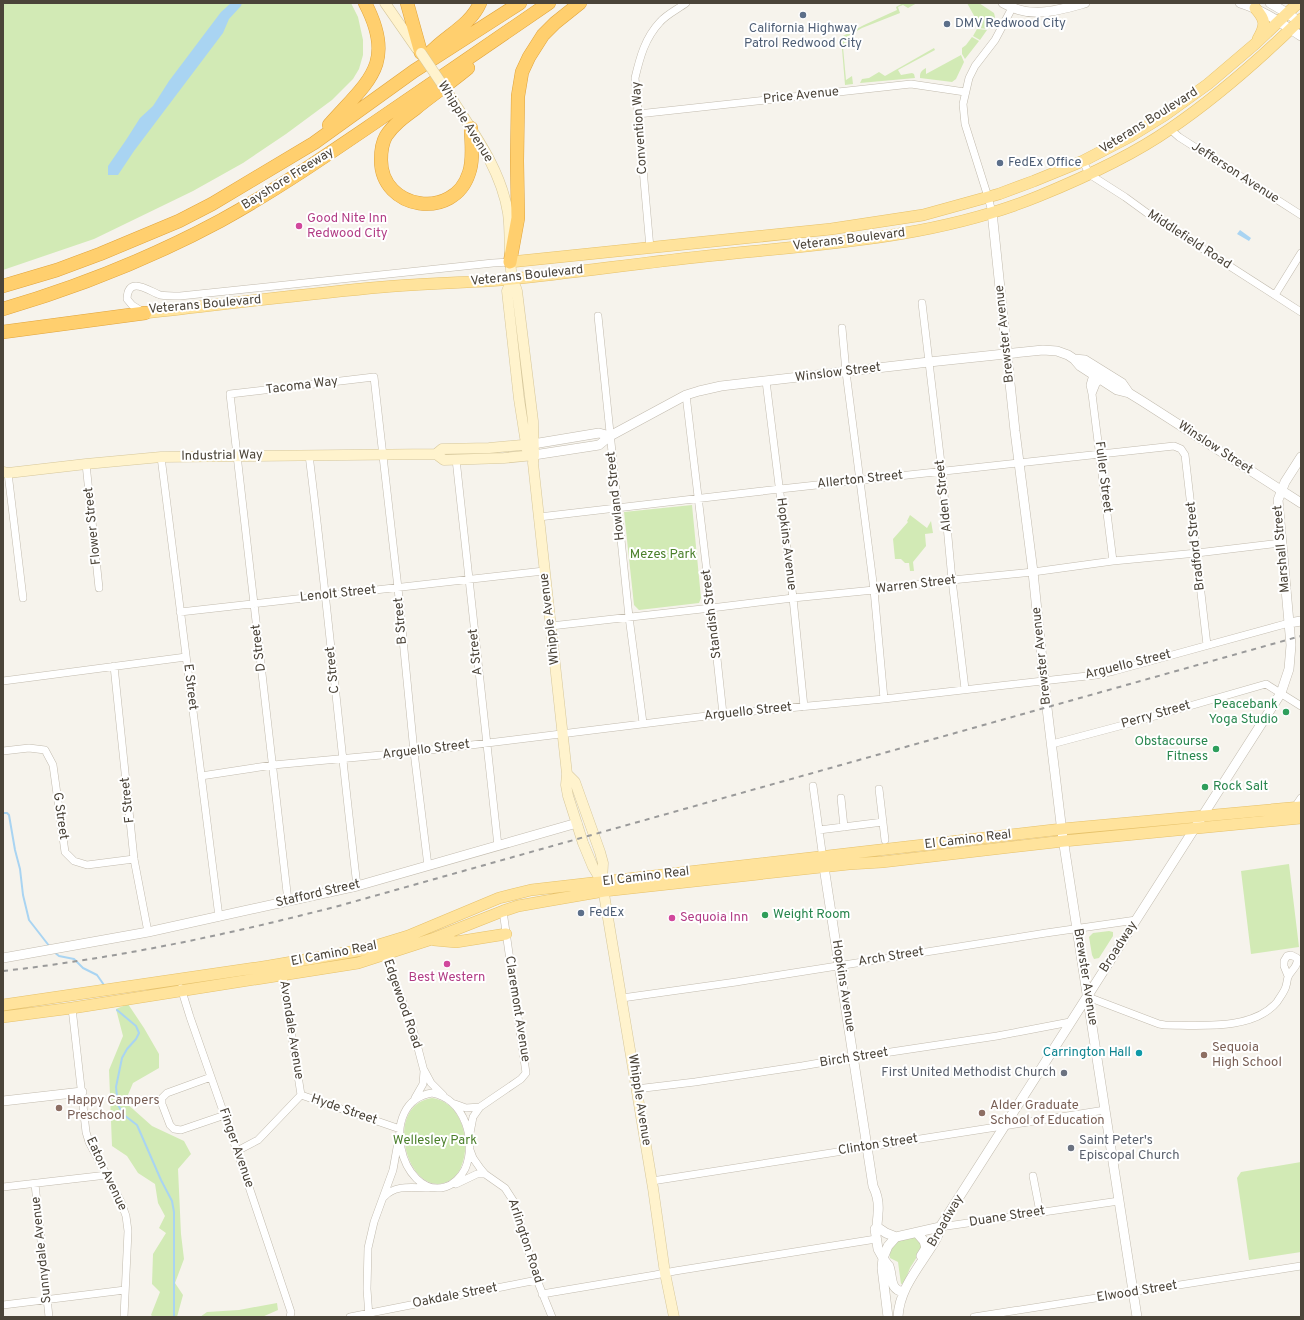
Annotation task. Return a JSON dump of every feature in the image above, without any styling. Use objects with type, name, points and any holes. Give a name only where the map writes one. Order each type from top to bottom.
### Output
[{"type":"highway","points":[[314,143],[364,86],[376,67],[380,51],[379,41],[375,24],[365,3]]},
{"type":"highway","points":[[407,3],[421,53]]},
{"type":"highway","points":[[414,71],[433,50],[467,22],[480,3]]},
{"type":"highway","name":"Bayshore Freeway","points":[[3,286],[57,270],[100,254],[179,221],[212,204],[314,143],[414,71],[520,3]]},
{"type":"highway","name":"Bayshore Freeway","points":[[3,309],[65,290],[108,273],[187,238],[221,221],[324,157],[549,3]]},
{"type":"highway","points":[[510,262],[518,218],[516,161],[519,87],[522,72],[533,50],[543,35],[555,23],[580,3]]},
{"type":"highway","points":[[471,128],[472,156],[470,171],[463,185],[452,196],[446,200],[432,204],[416,203],[396,194],[382,171],[381,158],[383,144],[390,131],[408,114],[464,71],[526,18]]},
{"type":"highway","points":[[3,332],[145,313]]},
{"type":"main road","name":"Whipple Avenue","points":[[385,3],[421,53],[485,151],[502,190],[508,214],[512,279],[507,291],[519,393],[530,444],[539,517],[563,734],[567,774],[566,786],[577,824],[593,867],[603,887]]},
{"type":"main road","name":"Veterans Boulevard","points":[[510,262],[798,233],[903,218],[942,210],[988,197],[1034,181],[1083,161],[1131,136],[1208,84],[1255,44],[1298,3]]},
{"type":"main road","points":[[1255,8],[1262,16],[1264,22],[1262,33],[1255,44]]},
{"type":"main road","name":"Veterans Boulevard","points":[[145,313],[359,289],[512,279],[632,264],[884,237],[926,229],[992,212],[1038,196],[1089,174],[1126,155],[1170,129],[1230,84],[1300,21]]},
{"type":"main road","points":[[1147,125],[1170,129],[1176,107]]},
{"type":"main road","points":[[750,252],[758,248],[793,239],[798,233]]},
{"type":"main road","points":[[632,264],[641,258],[650,248]]},
{"type":"main road","name":"Industrial Way","points":[[436,454],[442,449],[489,448],[530,444]]},
{"type":"main road","name":"Industrial Way","points":[[5,474],[161,457],[436,454],[444,460],[531,458]]},
{"type":"main road","name":"Whipple Avenue","points":[[567,774],[575,782],[597,839],[602,863],[603,887],[652,1181],[665,1273],[674,1317]]},
{"type":"main road","name":"El Camino Real","points":[[384,950],[408,936],[499,898],[531,890],[603,887],[823,862],[1062,829],[1202,817],[1299,804]]},
{"type":"main road","name":"El Camino Real","points":[[823,862],[882,862],[1064,841],[1301,818]]},
{"type":"main road","name":"El Camino Real","points":[[3,1005],[180,985],[282,970],[362,950],[384,950],[432,939],[518,906],[603,887]]},
{"type":"main road","points":[[432,939],[456,942],[506,934]]},
{"type":"main road","name":"El Camino Real","points":[[3,1017],[72,1008],[180,985]]},
{"type":"street","name":"Convention Way","points":[[650,248],[635,78],[640,54],[649,38],[661,21],[686,3]]},
{"type":"street","points":[[1003,3],[1012,8],[1031,13],[1046,13],[1085,3]]},
{"type":"street","points":[[1240,3],[1255,8],[1279,21],[1301,36]]},
{"type":"street","points":[[1270,3],[1300,21]]},
{"type":"street","name":"Brewster Avenue","points":[[1012,8],[995,40],[975,66],[969,78],[963,104],[965,124],[992,212],[1019,463],[1062,829],[1137,1317]]},
{"type":"street","name":"Price Avenue","points":[[638,114],[911,84],[965,92]]},
{"type":"street","name":"Jefferson Avenue","points":[[1170,129],[1301,215]]},
{"type":"street","points":[[1083,161],[1089,174]]},
{"type":"street","name":"Middlefield Road","points":[[1089,174],[1301,312]]},
{"type":"street","points":[[1275,295],[1301,253]]},
{"type":"street","name":"Veterans Boulevard","points":[[145,313],[132,306],[127,299],[127,294],[133,287],[141,286],[154,293],[164,296],[180,296],[510,262]]},
{"type":"street","name":"Alden Street","points":[[922,303],[942,472],[952,580],[965,690]]},
{"type":"street","name":"Howland Street","points":[[598,316],[629,617],[643,723]]},
{"type":"street","points":[[842,328],[846,372],[874,590],[884,699]]},
{"type":"street","name":"Winslow Street","points":[[531,458],[599,445],[610,436],[686,396],[699,391],[721,386],[929,362],[1042,350],[1057,351],[1074,359],[1085,360],[1122,383],[1129,393]]},
{"type":"street","name":"Winslow Street","points":[[1074,359],[1080,366],[1117,390],[1129,393],[1301,503]]},
{"type":"street","name":"Tacoma Way","points":[[230,394],[374,377]]},
{"type":"street","name":"B Street","points":[[374,377],[398,588],[414,752],[428,866]]},
{"type":"street","name":"Fuller Street","points":[[1097,377],[1090,385],[1113,561]]},
{"type":"street","name":"Hopkins Avenue","points":[[766,381],[793,598],[804,706]]},
{"type":"street","name":"D Street","points":[[230,394],[288,900]]},
{"type":"street","name":"Standish Street","points":[[686,396],[723,714]]},
{"type":"street","points":[[530,444],[599,433],[610,436]]},
{"type":"street","name":"Allerton Street","points":[[539,517],[1174,446],[1181,449]]},
{"type":"street","name":"Bradford Street","points":[[1181,449],[1185,455],[1207,645]]},
{"type":"street","name":"C Street","points":[[309,455],[326,596],[342,759],[357,886]]},
{"type":"street","name":"E Street","points":[[161,457],[219,917]]},
{"type":"street","name":"Marshall Street","points":[[1289,623],[1278,503],[1281,490],[1301,457]]},
{"type":"street","name":"A Street","points":[[456,459],[498,846]]},
{"type":"street","name":"Flower Street","points":[[86,464],[99,588]]},
{"type":"street","points":[[5,474],[23,598]]},
{"type":"street","name":"Warren Street","points":[[550,626],[1281,543]]},
{"type":"street","name":"Lenolt Street","points":[[180,612],[544,572]]},
{"type":"street","points":[[1289,623],[1301,620]]},
{"type":"street","name":"Arguello Street","points":[[201,776],[273,765],[414,752],[723,714],[1045,682],[1114,672],[1289,623]]},
{"type":"street","name":"Broadway","points":[[898,1317],[904,1292],[916,1269],[940,1235],[940,1227],[1281,693],[1291,662],[1289,623]]},
{"type":"street","points":[[3,681],[186,657]]},
{"type":"street","name":"F Street","points":[[114,666],[134,859],[148,932]]},
{"type":"street","name":"Perry Street","points":[[1052,744],[1266,684],[1301,706]]},
{"type":"street","name":"G Street","points":[[3,751],[30,748],[45,750],[53,765],[65,852],[74,861],[87,865],[134,859]]},
{"type":"street","name":"Hopkins Avenue","points":[[813,786],[823,862],[873,1186],[871,1196],[872,1212],[877,1223],[875,1229],[876,1239],[878,1249],[888,1266],[893,1286],[896,1290],[904,1292]]},
{"type":"street","points":[[879,789],[885,840]]},
{"type":"street","points":[[841,798],[844,826]]},
{"type":"street","points":[[819,830],[883,822]]},
{"type":"street","name":"Stafford Street","points":[[3,958],[148,932],[357,886],[577,824]]},
{"type":"street","name":"Claremont Avenue","points":[[469,1138],[473,1117],[480,1107],[521,1079],[526,1073],[503,911]]},
{"type":"street","name":"Arch Street","points":[[622,998],[736,982],[1136,920]]},
{"type":"street","name":"Edgewood Road","points":[[384,950],[412,1027],[424,1071],[422,1084],[417,1096],[412,1101]]},
{"type":"street","name":"Avondale Avenue","points":[[282,970],[301,1095]]},
{"type":"street","points":[[1088,997],[1165,1026],[1208,1025],[1249,1020],[1264,1012],[1281,996],[1286,987],[1288,976]]},
{"type":"street","name":"Finger Avenue","points":[[180,985],[291,1312],[290,1317]]},
{"type":"street","name":"Eaton Avenue","points":[[72,1008],[86,1132],[89,1142],[121,1202],[126,1216],[128,1231],[124,1317]]},
{"type":"street","name":"Birch Street","points":[[636,1089],[696,1082],[997,1036],[1070,1022]]},
{"type":"street","name":"Edgewood Road","points":[[422,1064],[431,1083],[449,1100]]},
{"type":"street","points":[[211,1077],[167,1092],[162,1098],[162,1104],[170,1125],[174,1129],[180,1130],[225,1115]]},
{"type":"street","points":[[3,1101],[82,1092]]},
{"type":"street","points":[[369,1315],[367,1289],[368,1248],[374,1222],[393,1170],[404,1114],[412,1101],[425,1094],[432,1093],[439,1094],[466,1108],[480,1107]]},
{"type":"street","name":"Hyde Street","points":[[237,1151],[258,1140],[301,1095],[400,1130]]},
{"type":"street","points":[[400,1130],[403,1155],[409,1169],[419,1181],[425,1185],[436,1188],[453,1183],[462,1175],[467,1164],[470,1148],[469,1138],[462,1114],[449,1100]]},
{"type":"street","name":"Clinton Street","points":[[652,1181],[867,1146],[1105,1110]]},
{"type":"street","name":"Arlington Road","points":[[470,1148],[476,1163],[485,1174],[505,1188],[514,1202],[537,1280],[552,1317]]},
{"type":"street","points":[[382,1201],[388,1193],[396,1189],[436,1188],[450,1186],[477,1174],[485,1174]]},
{"type":"street","points":[[3,1187],[107,1175]]},
{"type":"street","points":[[1033,1176],[1040,1212]]},
{"type":"street","name":"Sunnydale Avenue","points":[[35,1184],[49,1317]]},
{"type":"street","name":"Duane Street","points":[[896,1238],[940,1227],[1119,1201]]},
{"type":"street","points":[[877,1223],[886,1233],[896,1238],[888,1246],[883,1258]]},
{"type":"street","points":[[916,1269],[915,1264],[926,1248],[924,1241],[917,1233]]},
{"type":"street","points":[[542,1294],[876,1239]]},
{"type":"street","name":"Hopkins Avenue","points":[[883,1258],[882,1268],[888,1317]]},
{"type":"street","name":"Elwood Street","points":[[974,1317],[1301,1266]]},
{"type":"street","name":"Oakdale Street","points":[[350,1317],[369,1315],[537,1280]]},
{"type":"street","points":[[3,1305],[125,1290]]},
{"type":"street","points":[[887,1307],[892,1311],[892,1317]]},
{"type":"green space","points":[[3,3],[351,3],[358,17],[363,40],[363,55],[359,69],[353,79],[332,100],[243,163],[193,191],[94,239],[3,270]]},
{"type":"green space","points":[[903,3],[917,3],[908,8],[903,5],[898,7],[900,13],[862,28],[843,39],[849,42],[843,47],[846,80],[852,76],[853,84],[845,85],[841,37],[897,10],[896,7]]},
{"type":"green space","points":[[967,3],[979,3],[994,13],[995,17],[989,29],[977,28],[977,21]]},
{"type":"green space","points":[[977,29],[987,30],[980,40],[973,36]]},
{"type":"green space","points":[[972,37],[979,41],[965,59],[962,54],[962,48]]},
{"type":"green space","points":[[934,48],[935,50],[898,70],[901,75],[912,73],[914,74],[915,78],[860,83],[862,79],[869,78],[879,72],[885,76]]},
{"type":"green space","points":[[961,55],[964,62],[956,79],[952,82],[920,78],[921,72],[926,68],[926,74]]},
{"type":"green space","name":"Mezes Park","points":[[692,505],[701,598],[699,603],[639,610],[634,605],[624,512]]},
{"type":"green space","points":[[910,515],[927,528],[931,521],[933,533],[925,534],[926,546],[913,562],[914,571],[910,571],[909,563],[905,563],[901,559],[895,559],[893,539],[908,522],[907,521]]},
{"type":"green space","points":[[1289,864],[1299,947],[1251,954],[1241,871]]},
{"type":"green space","points":[[1113,932],[1113,936],[1099,958],[1094,959],[1089,937],[1093,933]]},
{"type":"green space","points":[[128,1004],[159,1054],[159,1068],[133,1083],[125,1102],[152,1126],[184,1141],[191,1154],[178,1169],[181,1234],[184,1259],[175,1283],[183,1295],[177,1317],[153,1317],[151,1315],[160,1292],[152,1284],[153,1254],[166,1233],[159,1228],[165,1216],[158,1203],[155,1184],[138,1173],[127,1156],[112,1146],[109,1070],[123,1036],[116,1009]]},
{"type":"green space","name":"Wellesley Park","points":[[432,1098],[442,1101],[451,1107],[462,1125],[465,1135],[464,1157],[461,1167],[454,1177],[444,1183],[431,1183],[419,1175],[411,1163],[405,1147],[404,1131],[408,1116],[417,1104]]},
{"type":"green space","points":[[1301,1162],[1301,1252],[1249,1260],[1237,1178],[1241,1172]]},
{"type":"green space","points":[[912,1237],[921,1242],[920,1251],[910,1268],[904,1283],[901,1284],[898,1262],[890,1258],[891,1248],[895,1243]]},
{"type":"green space","points":[[277,1303],[278,1310],[262,1317],[200,1317],[207,1312],[239,1310]]},
{"type":"water","points":[[231,3],[242,3],[229,19],[223,33],[134,151],[118,175],[108,175],[108,166],[140,118],[153,106],[169,81],[221,12]]},
{"type":"water","points":[[1240,230],[1251,238],[1249,241],[1237,234]]},
{"type":"waterway","points":[[3,813],[7,813],[9,815],[20,869],[23,895],[29,920],[50,947]]},
{"type":"waterway","points":[[54,952],[59,956],[74,959],[83,968],[97,975],[104,985]]},
{"type":"waterway","points":[[117,1010],[136,1026],[139,1033],[122,1058],[116,1087],[118,1105],[124,1115],[137,1125],[161,1180],[172,1201],[174,1212],[174,1317]]},
{"type":"railway","points":[[3,971],[46,966],[174,944],[258,926],[342,905],[1301,636]]},
{"type":"place","name":"California Highway Patrol Redwood City","points":[[803,15]]},
{"type":"place","name":"DMV Redwood City","points":[[947,24]]},
{"type":"place","name":"FedEx Office","points":[[1000,163]]},
{"type":"place","name":"Good Nite Inn Redwood City","points":[[299,226]]},
{"type":"place","name":"Peacebank Yoga Studio","points":[[1286,712]]},
{"type":"place","name":"Obstacourse Fitness","points":[[1216,749]]},
{"type":"place","name":"Rock Salt","points":[[1205,787]]},
{"type":"place","name":"FedEx","points":[[581,913]]},
{"type":"place","name":"Weight Room","points":[[765,915]]},
{"type":"place","name":"Sequoia Inn","points":[[672,918]]},
{"type":"place","name":"Best Western","points":[[447,964]]},
{"type":"place","name":"Carrington Hall","points":[[1139,1053]]},
{"type":"place","name":"Sequoia High School","points":[[1204,1055]]},
{"type":"place","name":"First United Methodist Church","points":[[1064,1073]]},
{"type":"place","name":"Happy Campers Preschool","points":[[59,1108]]},
{"type":"place","name":"Alder Graduate School of Education","points":[[982,1113]]},
{"type":"place","name":"Saint Peter's Episcopal Church","points":[[1071,1148]]}]
